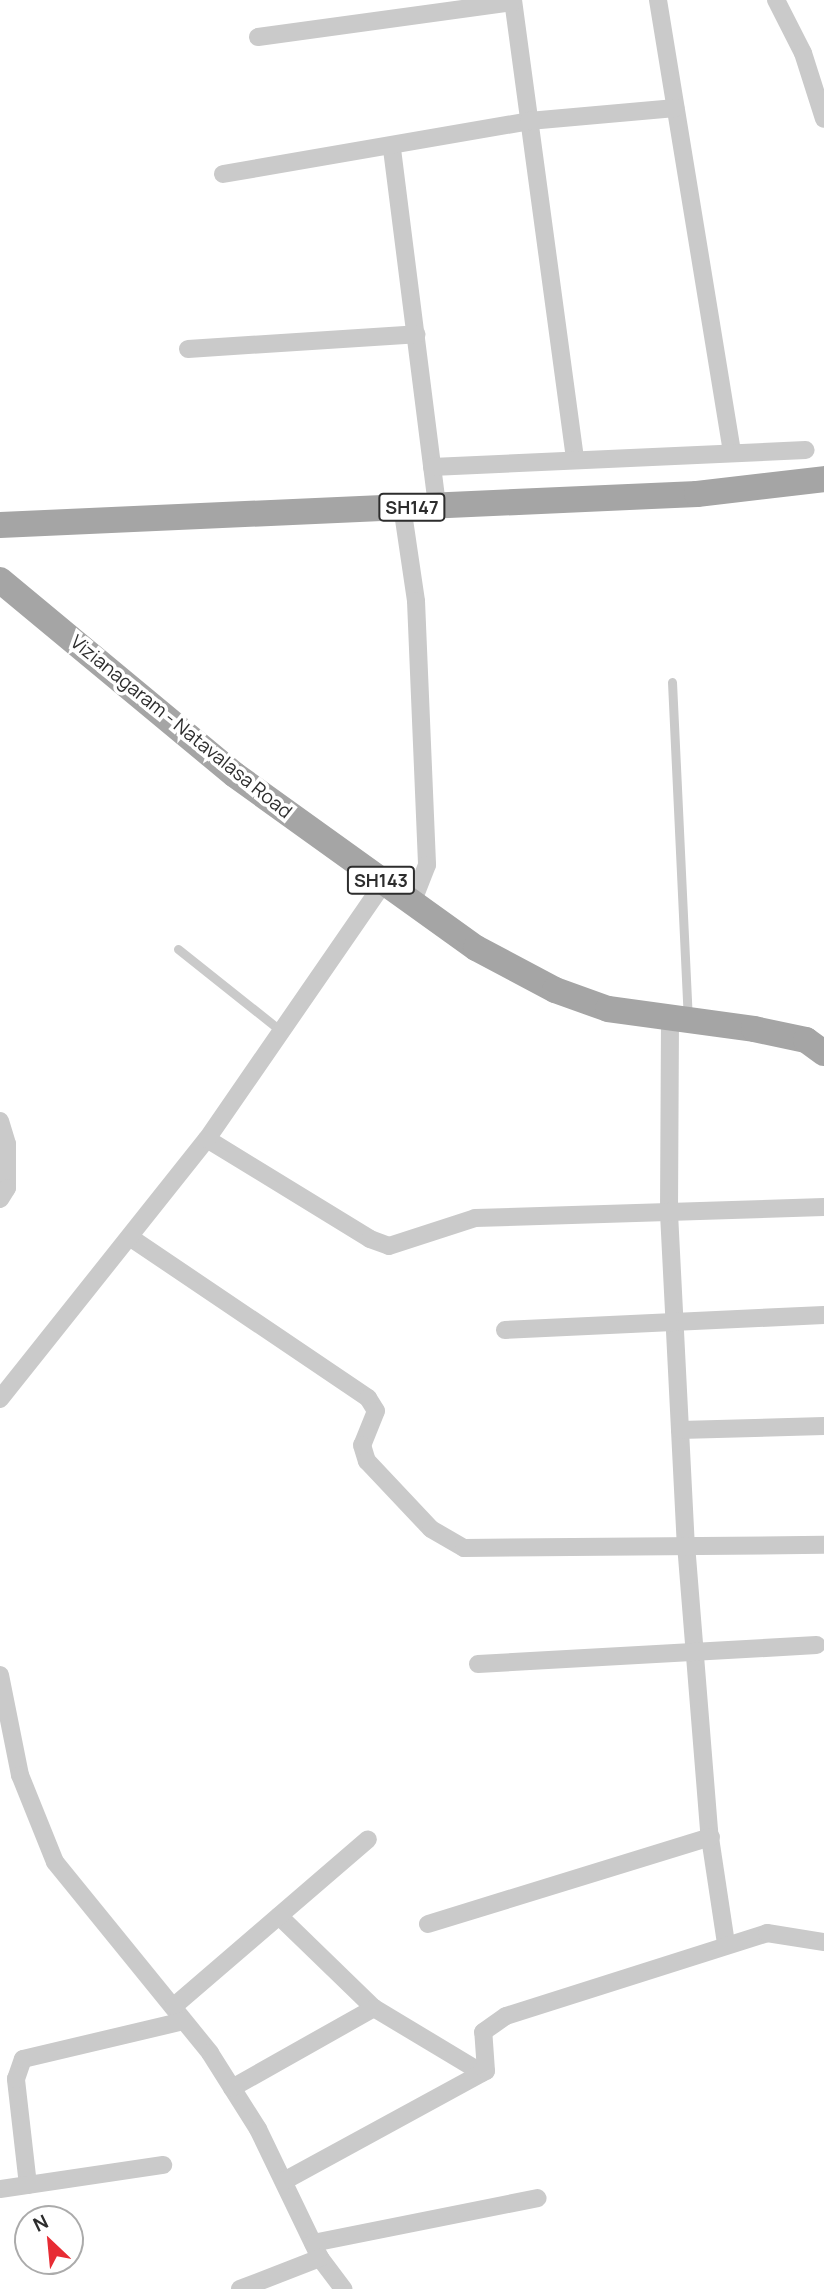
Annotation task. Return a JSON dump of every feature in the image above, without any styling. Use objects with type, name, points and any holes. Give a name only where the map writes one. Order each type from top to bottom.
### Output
[{"type":"main road","name":"SH147","points":[[0,525],[697,494],[824,479]]},
{"type":"main road","name":"Vizianagaram - Natavalasa Road","points":[[4,587],[235,775],[476,948],[555,990],[608,1009],[780,1034],[806,1040],[824,1053]]},
{"type":"street","points":[[658,0],[732,453]]},
{"type":"street","points":[[776,0],[803,53],[824,118]]},
{"type":"street","points":[[258,37],[513,1],[576,460]]},
{"type":"street","points":[[223,174],[392,149],[529,121],[675,108]]},
{"type":"street","points":[[392,149],[417,334],[436,507]]},
{"type":"street","points":[[188,349],[417,334]]},
{"type":"street","points":[[432,467],[806,450]]},
{"type":"street","points":[[402,506],[416,601],[427,865],[412,902]]},
{"type":"street","points":[[0,1399],[131,1238],[207,1139],[384,883]]},
{"type":"street","points":[[679,1021],[669,1213],[680,1430],[686,1545],[710,1837],[726,1943]]},
{"type":"street","points":[[0,1121],[7,1166],[6,1188],[0,1199]]},
{"type":"street","points":[[207,1139],[370,1239],[389,1246],[475,1218],[824,1207]]},
{"type":"street","points":[[131,1238],[368,1398],[376,1411],[362,1445],[367,1461],[448,1541],[482,1549],[824,1545]]},
{"type":"street","points":[[505,1330],[824,1315]]},
{"type":"street","points":[[680,1430],[824,1426]]},
{"type":"street","points":[[478,1664],[695,1655],[816,1645]]},
{"type":"street","points":[[0,1675],[8,1761],[35,1825],[55,1862],[179,2014],[232,2088],[284,2181],[317,2250],[343,2289]]},
{"type":"street","points":[[428,1924],[710,1837]]},
{"type":"street","points":[[28,2185],[16,2079],[23,2059],[179,2014],[279,1916],[368,1839]]},
{"type":"street","points":[[279,1916],[374,2008],[482,2073]]},
{"type":"street","points":[[284,2181],[482,2073],[489,2063],[483,2037],[489,2023],[726,1943],[788,1933],[824,1942]]},
{"type":"street","points":[[232,2088],[374,2008]]},
{"type":"street","points":[[0,2189],[163,2165]]},
{"type":"street","points":[[240,2289],[317,2250],[538,2198]]},
{"type":"lane","points":[[672,682],[679,1021]]},
{"type":"lane","points":[[178,949],[281,1031]]}]
